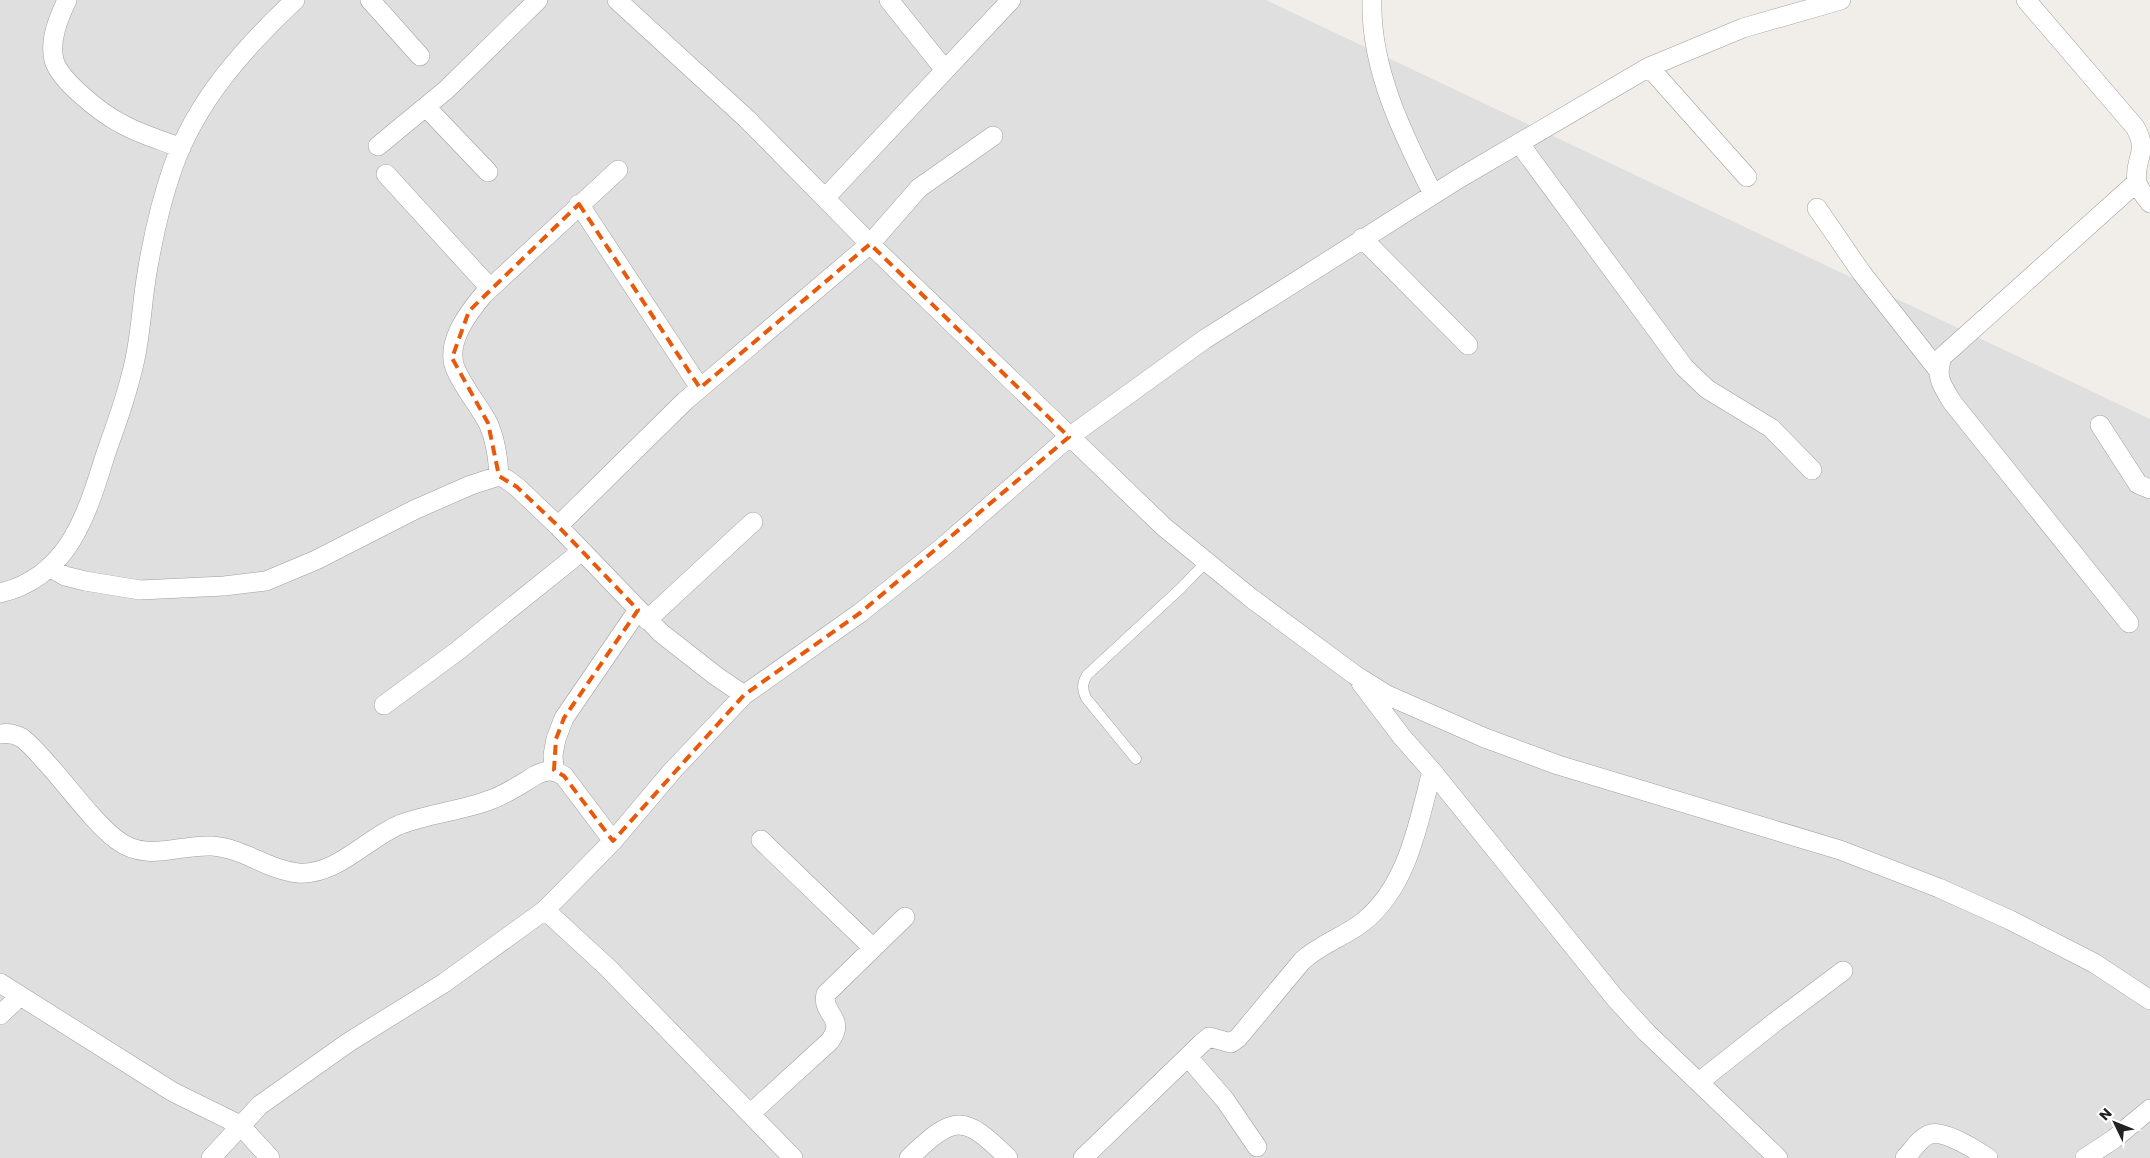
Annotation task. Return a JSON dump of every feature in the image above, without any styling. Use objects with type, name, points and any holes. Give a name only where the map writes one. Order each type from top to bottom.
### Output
[{"type":"street","points":[[67,0],[53,41],[54,58],[58,70],[98,108],[119,123],[181,148]]},
{"type":"street","points":[[0,593],[33,580],[49,567],[67,549],[83,522],[122,411],[135,358],[147,272],[161,206],[181,148],[193,120],[222,77],[295,0]]},
{"type":"street","points":[[370,0],[420,56]]},
{"type":"street","points":[[378,146],[468,70],[538,0]]},
{"type":"street","points":[[617,0],[747,119],[826,197],[870,244],[1164,527],[1251,598],[1387,695],[1485,738],[1558,765],[1840,850],[1940,888],[2010,920],[2094,963],[2150,1000]]},
{"type":"street","points":[[890,0],[946,70]]},
{"type":"street","points":[[1372,0],[1375,37],[1382,74],[1411,151],[1433,194]]},
{"type":"street","points":[[212,1158],[260,1105],[349,1042],[444,983],[545,910],[613,841],[673,770],[744,695],[860,613],[943,547],[1069,437],[1205,339],[1433,194],[1649,67],[1742,28],[1841,0]]},
{"type":"street","points":[[2026,0],[2136,127],[2142,138],[2143,150],[2138,167],[2137,182],[2150,202]]},
{"type":"street","points":[[826,197],[1009,1]]},
{"type":"street","points":[[1649,67],[1747,177]]},
{"type":"street","points":[[426,107],[488,172]]},
{"type":"street","points":[[558,526],[700,388],[870,244],[918,188],[993,136]]},
{"type":"street","points":[[1519,143],[1684,367],[1707,389],[1771,428],[1812,470]]},
{"type":"street","points":[[499,476],[495,441],[488,423],[455,369],[452,358],[460,330],[469,311],[490,288],[618,170]]},
{"type":"street","points":[[386,174],[490,288]]},
{"type":"street","points":[[1938,370],[1942,357],[2137,182]]},
{"type":"street","points":[[579,204],[700,388]]},
{"type":"street","points":[[1817,208],[1867,280],[1938,370],[1941,383],[1952,402],[2129,623]]},
{"type":"street","points":[[1362,238],[1468,345]]},
{"type":"street","points":[[2100,424],[2138,484],[2150,489]]},
{"type":"street","points":[[49,567],[65,576],[85,582],[140,590],[224,586],[266,580],[316,560],[414,510],[471,485],[499,476],[506,478],[517,487],[558,526],[642,615],[716,676],[744,695]]},
{"type":"street","points":[[554,770],[553,755],[556,739],[564,718],[642,615],[753,522]]},
{"type":"street","points":[[384,705],[456,652],[582,551]]},
{"type":"street","points":[[1355,674],[1402,737],[1432,771],[1615,998],[1646,1032],[1778,1158]]},
{"type":"street","points":[[0,734],[8,733],[21,738],[63,780],[117,840],[131,849],[150,853],[173,851],[195,846],[213,846],[233,850],[283,870],[299,873],[316,872],[332,866],[398,826],[490,800],[508,793],[540,773],[554,770],[564,776],[613,841]]},
{"type":"street","points":[[1083,1158],[1209,1037],[1231,1043],[1238,1038],[1314,950],[1363,922],[1375,910],[1393,889],[1401,875],[1432,771]]},
{"type":"street","points":[[761,840],[874,948]]},
{"type":"street","points":[[545,910],[607,967],[793,1158]]},
{"type":"street","points":[[750,1114],[830,1041],[836,1033],[837,1025],[826,1007],[826,994],[905,917]]},
{"type":"street","points":[[1699,1082],[1843,971]]},
{"type":"street","points":[[0,983],[173,1092],[240,1125],[270,1158]]},
{"type":"street","points":[[0,1015],[20,996]]},
{"type":"street","points":[[1188,1057],[1225,1100],[1256,1147]]},
{"type":"street","points":[[2085,1158],[2114,1139],[2150,1109]]},
{"type":"street","points":[[909,1158],[932,1136],[942,1129],[955,1124],[969,1126],[982,1134],[1008,1158]]},
{"type":"street","points":[[1905,1158],[1923,1138],[1929,1134],[1938,1133],[1973,1147],[1988,1158]]},
{"type":"lane","points":[[1136,759],[1086,698],[1083,682],[1087,675],[1181,588],[1206,562]]},
{"type":"highlighted area","points":[[579,204],[700,388],[870,244],[1069,437],[860,613],[744,695],[613,841],[564,776],[554,770],[556,739],[564,718],[638,610],[558,526],[517,487],[499,476],[488,423],[452,358],[469,311]]},
{"type":"shaded area","points":[[0,0],[1266,0],[2150,419],[2150,1158],[0,1158]]}]
